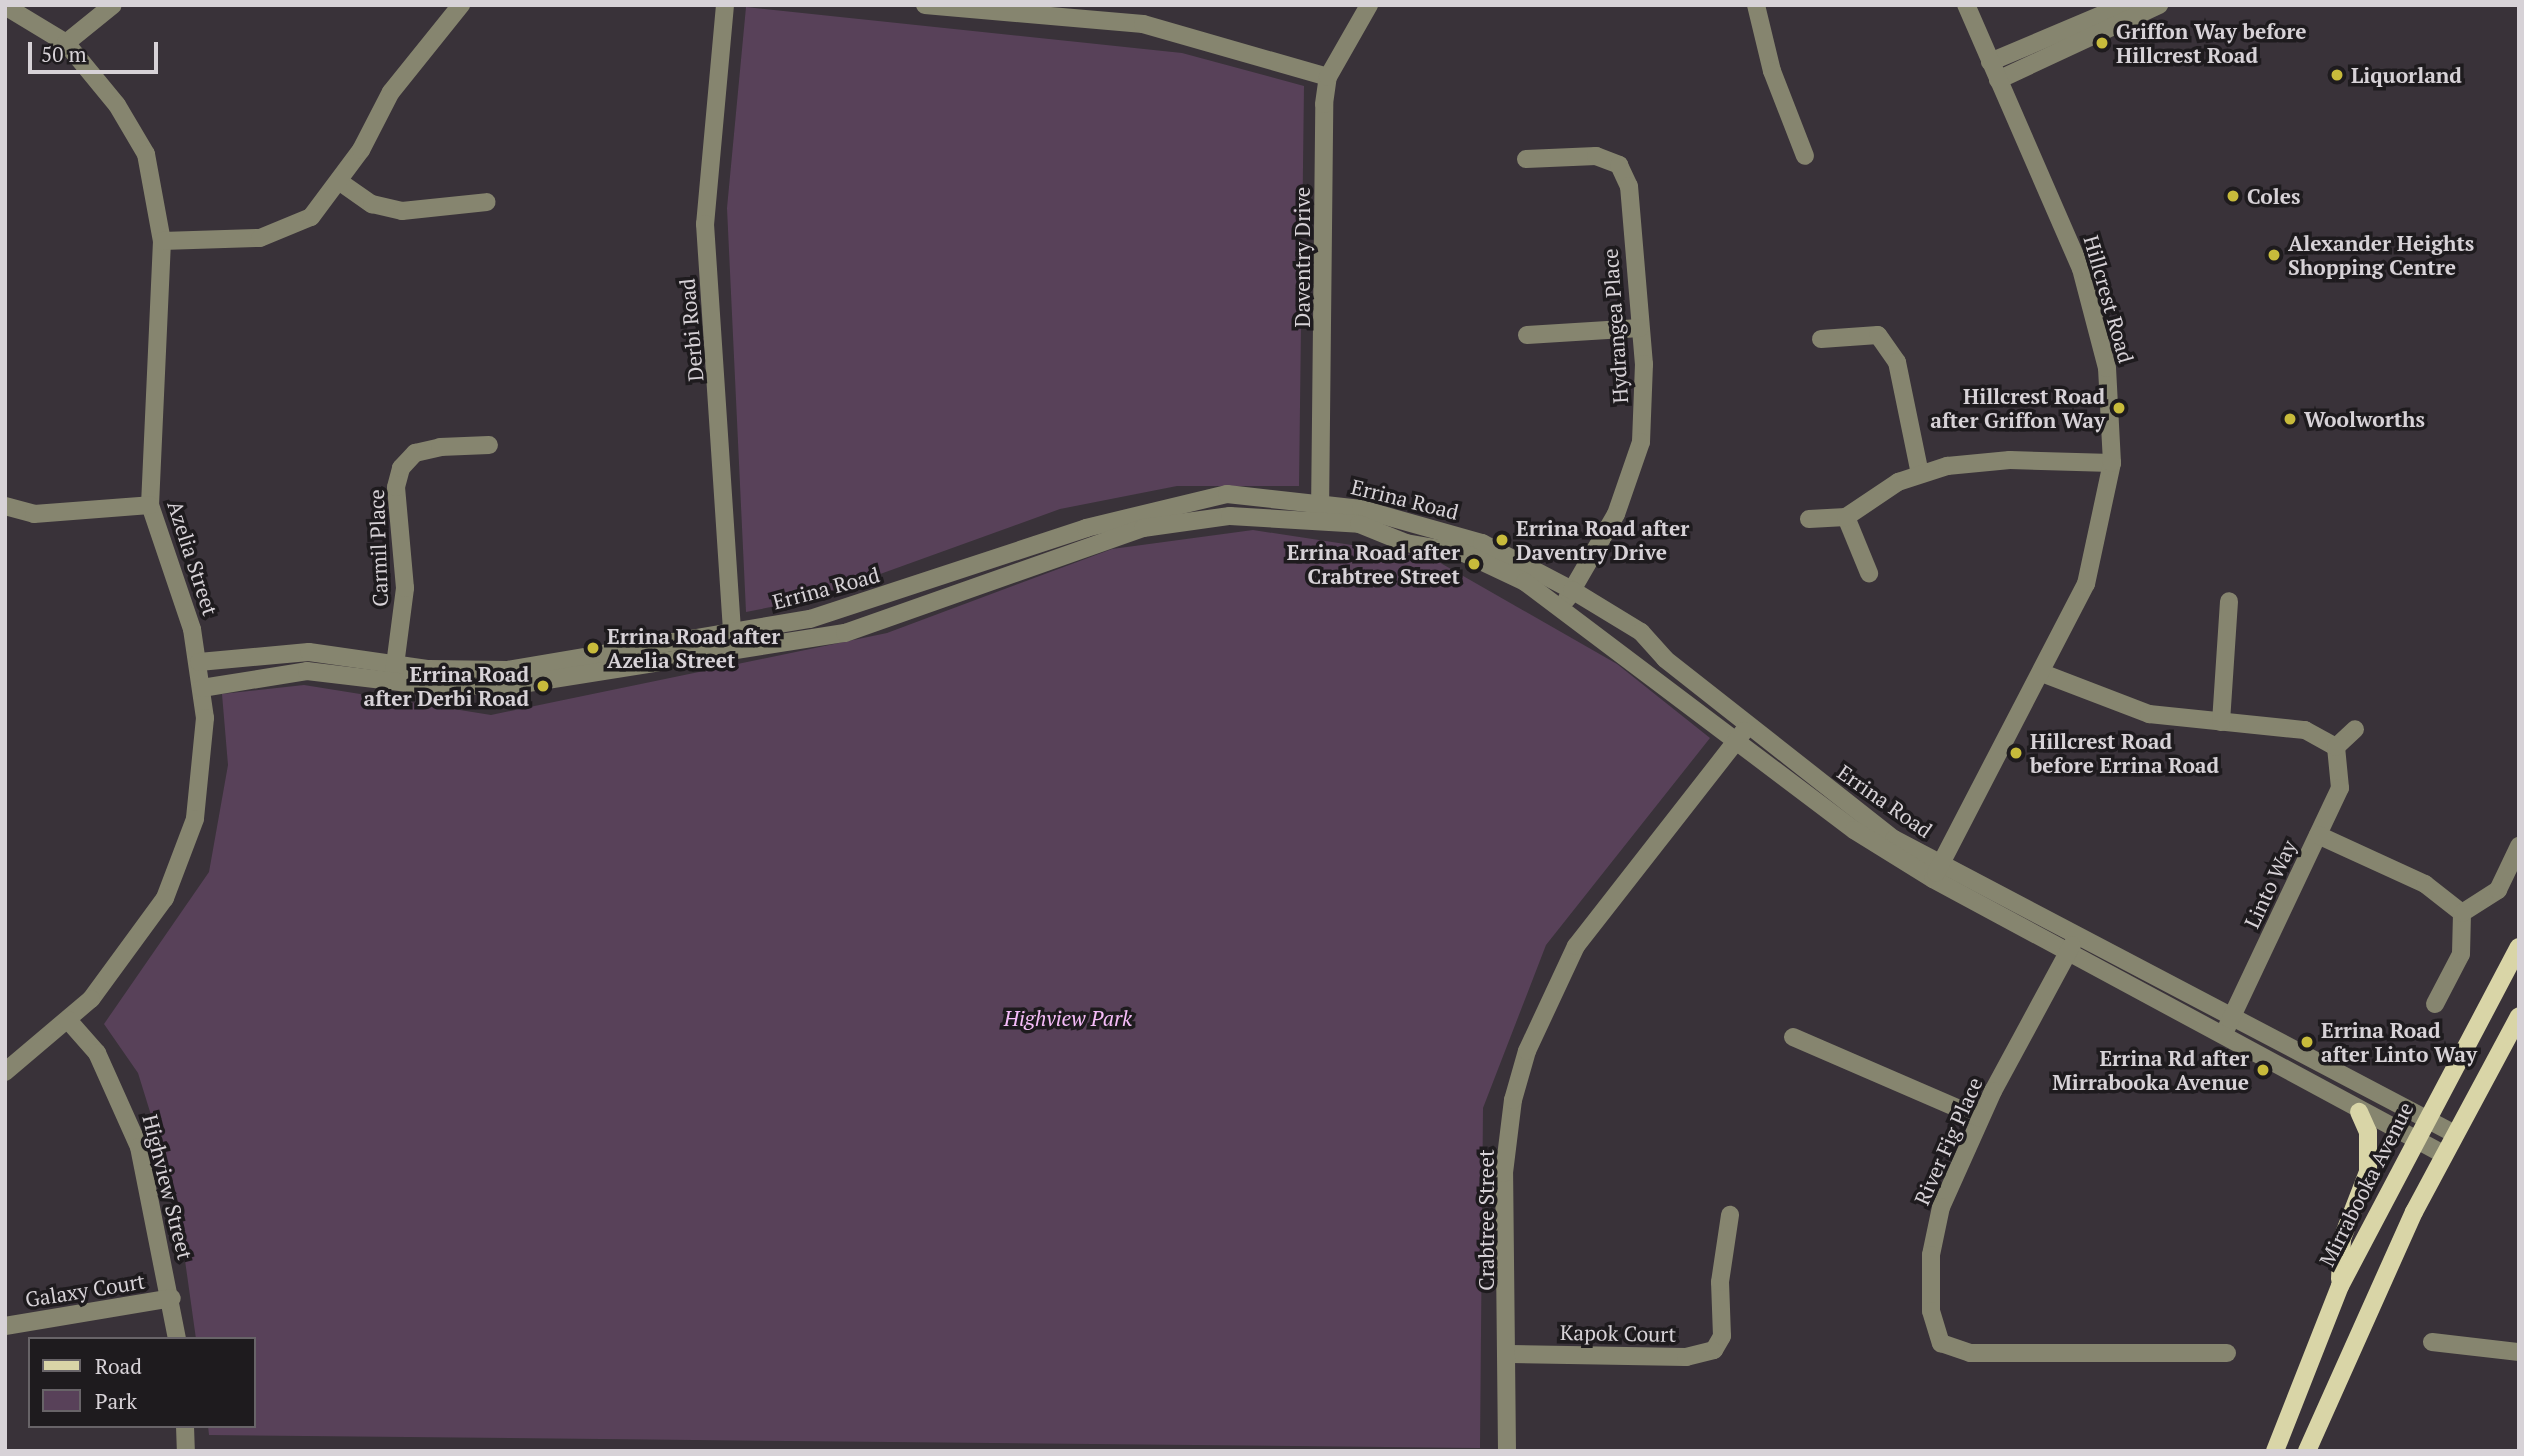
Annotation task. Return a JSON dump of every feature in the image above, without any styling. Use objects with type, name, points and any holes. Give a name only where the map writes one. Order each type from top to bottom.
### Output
[{"type":"main road","name":"Mirrabooka Avenue","points":[[2274,1451],[2340,1286],[2424,1119],[2519,947]]},
{"type":"main road","points":[[2307,1451],[2443,1154],[2519,1016]]},
{"type":"main road","points":[[2340,1286],[2342,1239],[2368,1172],[2368,1132],[2359,1112]]},
{"type":"street","points":[[66,43],[113,5]]},
{"type":"street","points":[[162,241],[260,238],[311,217],[340,182],[391,92],[461,5]]},
{"type":"street","name":"Derbi Road","points":[[725,5],[705,224],[733,643]]},
{"type":"street","points":[[926,5],[1143,23],[1328,77]]},
{"type":"street","name":"Daventry Drive","points":[[1321,512],[1328,77],[1369,5]]},
{"type":"street","points":[[1756,5],[1772,71],[1805,156]]},
{"type":"street","name":"Hillcrest Road","points":[[1937,873],[2086,584],[2112,463],[2107,368],[2081,269],[1966,5]]},
{"type":"street","points":[[1990,62],[2125,5]]},
{"type":"street","points":[[1998,79],[2159,5]]},
{"type":"street","name":"Azelia Street","points":[[5,6],[66,43],[117,105],[146,155],[162,241],[150,505],[199,662],[205,765],[182,859],[128,954],[68,1020],[5,1072]]},
{"type":"street","name":"Hydrangea Place","points":[[1526,159],[1596,156],[1619,165],[1629,186],[1640,328],[1641,442],[1616,514],[1567,597]]},
{"type":"street","points":[[340,182],[372,204],[402,211],[486,202]]},
{"type":"street","points":[[1527,335],[1640,328]]},
{"type":"street","points":[[1821,339],[1878,335],[1896,362],[1920,474]]},
{"type":"street","name":"Carmil Place","points":[[394,672],[405,588],[396,486],[401,468],[415,453],[440,447],[489,445]]},
{"type":"street","points":[[1809,519],[1846,517],[1920,474],[2010,460],[2112,463]]},
{"type":"street","name":"Errina Road","points":[[202,688],[307,671],[394,672],[509,686],[733,643],[878,599],[1123,517],[1227,494],[1321,512],[1417,521],[1482,543],[1567,597],[1743,732]]},
{"type":"street","points":[[5,506],[34,514],[150,505]]},
{"type":"street","points":[[1846,517],[1869,573]]},
{"type":"street","name":"Errina Road","points":[[1567,597],[1641,632],[1665,659],[1743,732],[1854,830],[2227,1028],[2455,1134]]},
{"type":"street","points":[[2221,722],[2229,601]]},
{"type":"street","name":"Errina Road","points":[[199,662],[310,652],[394,672]]},
{"type":"street","points":[[2042,673],[2149,714],[2305,730],[2336,747],[2355,729]]},
{"type":"street","name":"Crabtree Street","points":[[1507,1451],[1510,1354],[1504,1173],[1513,1100],[1527,1051],[1576,946],[1743,732]]},
{"type":"street","name":"Linto Way","points":[[2227,1028],[2340,788],[2336,747]]},
{"type":"street","points":[[2318,835],[2425,884],[2462,913]]},
{"type":"street","points":[[2462,913],[2498,890],[2519,846]]},
{"type":"street","points":[[2435,1004],[2461,954],[2462,913]]},
{"type":"street","name":"River Fig Place","points":[[2071,946],[1980,1118],[1935,1231],[1931,1311],[1941,1343],[1970,1353],[2227,1353]]},
{"type":"street","name":"Highview Street","points":[[68,1020],[97,1053],[126,1111],[172,1298],[177,1337]]},
{"type":"street","name":"Errina Road","points":[[2227,1028],[2359,1112],[2443,1154]]},
{"type":"street","points":[[1793,1037],[1980,1118]]},
{"type":"street","name":"Kapok Court","points":[[1510,1354],[1686,1357],[1714,1350],[1722,1336],[1720,1282],[1730,1216]]},
{"type":"street","name":"Galaxy Court","points":[[5,1326],[172,1298]]},
{"type":"street","points":[[2432,1342],[2519,1352]]},
{"type":"street","points":[[185,1428],[186,1451]]},
{"type":"green space","points":[[746,7],[1182,53],[1304,86],[1299,486],[1177,486],[1060,509],[811,599],[746,612],[727,208]]},
{"type":"green space","name":"Highview Park","points":[[1253,530],[1430,557],[1617,664],[1710,738],[1546,945],[1483,1108],[1480,1448],[209,1435],[208,1428],[256,1428],[256,1337],[196,1337],[176,1196],[138,1073],[104,1024],[209,872],[228,765],[222,694],[304,685],[491,715],[887,633],[1112,549]]},
{"type":"place","name":"Griffon Way before Hillcrest Road","points":[[2102,43]]},
{"type":"place","name":"Liquorland","points":[[2337,75]]},
{"type":"place","name":"Coles","points":[[2233,196]]},
{"type":"place","name":"Alexander Heights Shopping Centre","points":[[2274,255]]},
{"type":"place","name":"Hillcrest Road after Griffon Way","points":[[2119,408]]},
{"type":"place","name":"Woolworths","points":[[2290,419]]},
{"type":"place","name":"Errina Road after Daventry Drive","points":[[1502,540]]},
{"type":"place","name":"Errina Road after Crabtree Street","points":[[1474,564]]},
{"type":"place","name":"Errina Road after Azelia Street","points":[[593,648]]},
{"type":"place","name":"Errina Road after Derbi Road","points":[[543,686]]},
{"type":"place","name":"Hillcrest Road before Errina Road","points":[[2016,753]]},
{"type":"place","name":"Errina Road after Linto Way","points":[[2307,1042]]},
{"type":"place","name":"Errina Rd after Mirrabooka Avenue","points":[[2263,1070]]}]
